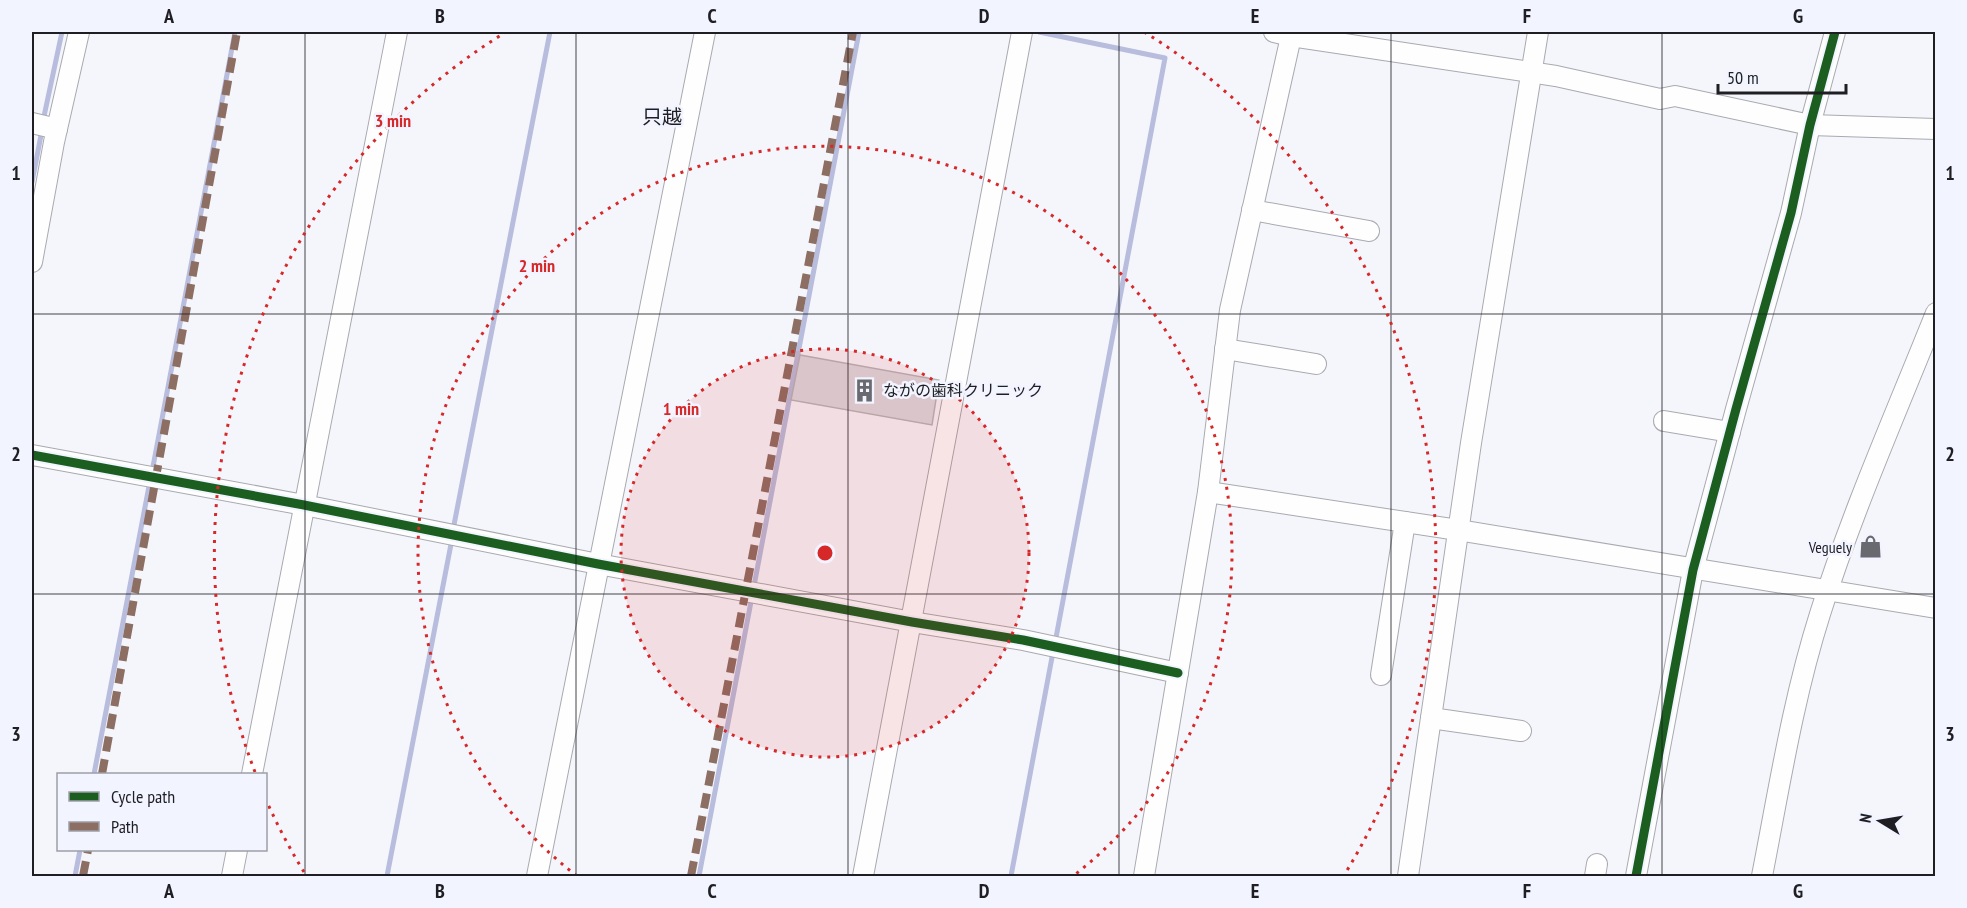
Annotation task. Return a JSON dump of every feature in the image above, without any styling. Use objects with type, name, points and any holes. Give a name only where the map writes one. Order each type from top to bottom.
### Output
[{"type":"street","points":[[32,262],[57,129],[79,32]]},
{"type":"street","points":[[252,773],[397,32]]},
{"type":"street","points":[[537,876],[705,32]]},
{"type":"street","points":[[863,876],[1022,32]]},
{"type":"street","points":[[1408,876],[1458,531],[1538,32]]},
{"type":"street","points":[[1636,876],[1693,570],[1791,213],[1809,124],[1835,32]]},
{"type":"street","points":[[1144,876],[1208,492],[1230,310],[1286,33],[1556,76],[1660,99],[1675,96],[1809,124],[1935,129]]},
{"type":"street","points":[[32,123],[57,129]]},
{"type":"street","points":[[1252,210],[1369,231]]},
{"type":"street","points":[[1762,876],[1799,695],[1819,616],[1852,519],[1935,313]]},
{"type":"street","points":[[1225,349],[1316,364]]},
{"type":"street","points":[[1664,421],[1730,432]]},
{"type":"street","points":[[32,455],[304,505],[598,564],[912,622],[1023,640],[1178,673]]},
{"type":"street","points":[[1208,492],[1935,608]]},
{"type":"street","points":[[1381,675],[1405,522]]},
{"type":"street","points":[[1431,718],[1521,732]]},
{"type":"street","points":[[232,876],[237,851]]},
{"type":"building","name":"ながの歯科クリニック","points":[[800,355],[939,380],[932,425],[791,400]]},
{"type":"waterway","points":[[43,121],[62,32]]},
{"type":"waterway","points":[[152,472],[235,32]]},
{"type":"waterway","points":[[453,530],[550,32]]},
{"type":"waterway","points":[[699,876],[859,32]]},
{"type":"waterway","points":[[1039,32],[1165,58],[1055,643]]},
{"type":"waterway","points":[[32,182],[42,130]]},
{"type":"waterway","points":[[94,773],[150,481]]},
{"type":"waterway","points":[[387,876],[452,539]]},
{"type":"waterway","points":[[1011,876],[1053,652]]},
{"type":"waterway","points":[[75,876],[80,851]]},
{"type":"marked path","points":[[102,773],[237,32]]},
{"type":"marked path","points":[[691,876],[853,32]]},
{"type":"marked path","points":[[83,876],[88,851]]},
{"type":"cycle path","points":[[1636,876],[1693,570],[1791,213],[1810,125],[1835,32]]},
{"type":"cycle path","points":[[32,455],[304,505],[598,564],[912,622],[1023,640],[1178,673]]},
{"type":"place","name":"ながの歯科クリニック","points":[[865,390]]},
{"type":"place","name":"Veguely","points":[[1870,547]]},
{"type":"district","name":"只越","points":[[662,117]]}]
